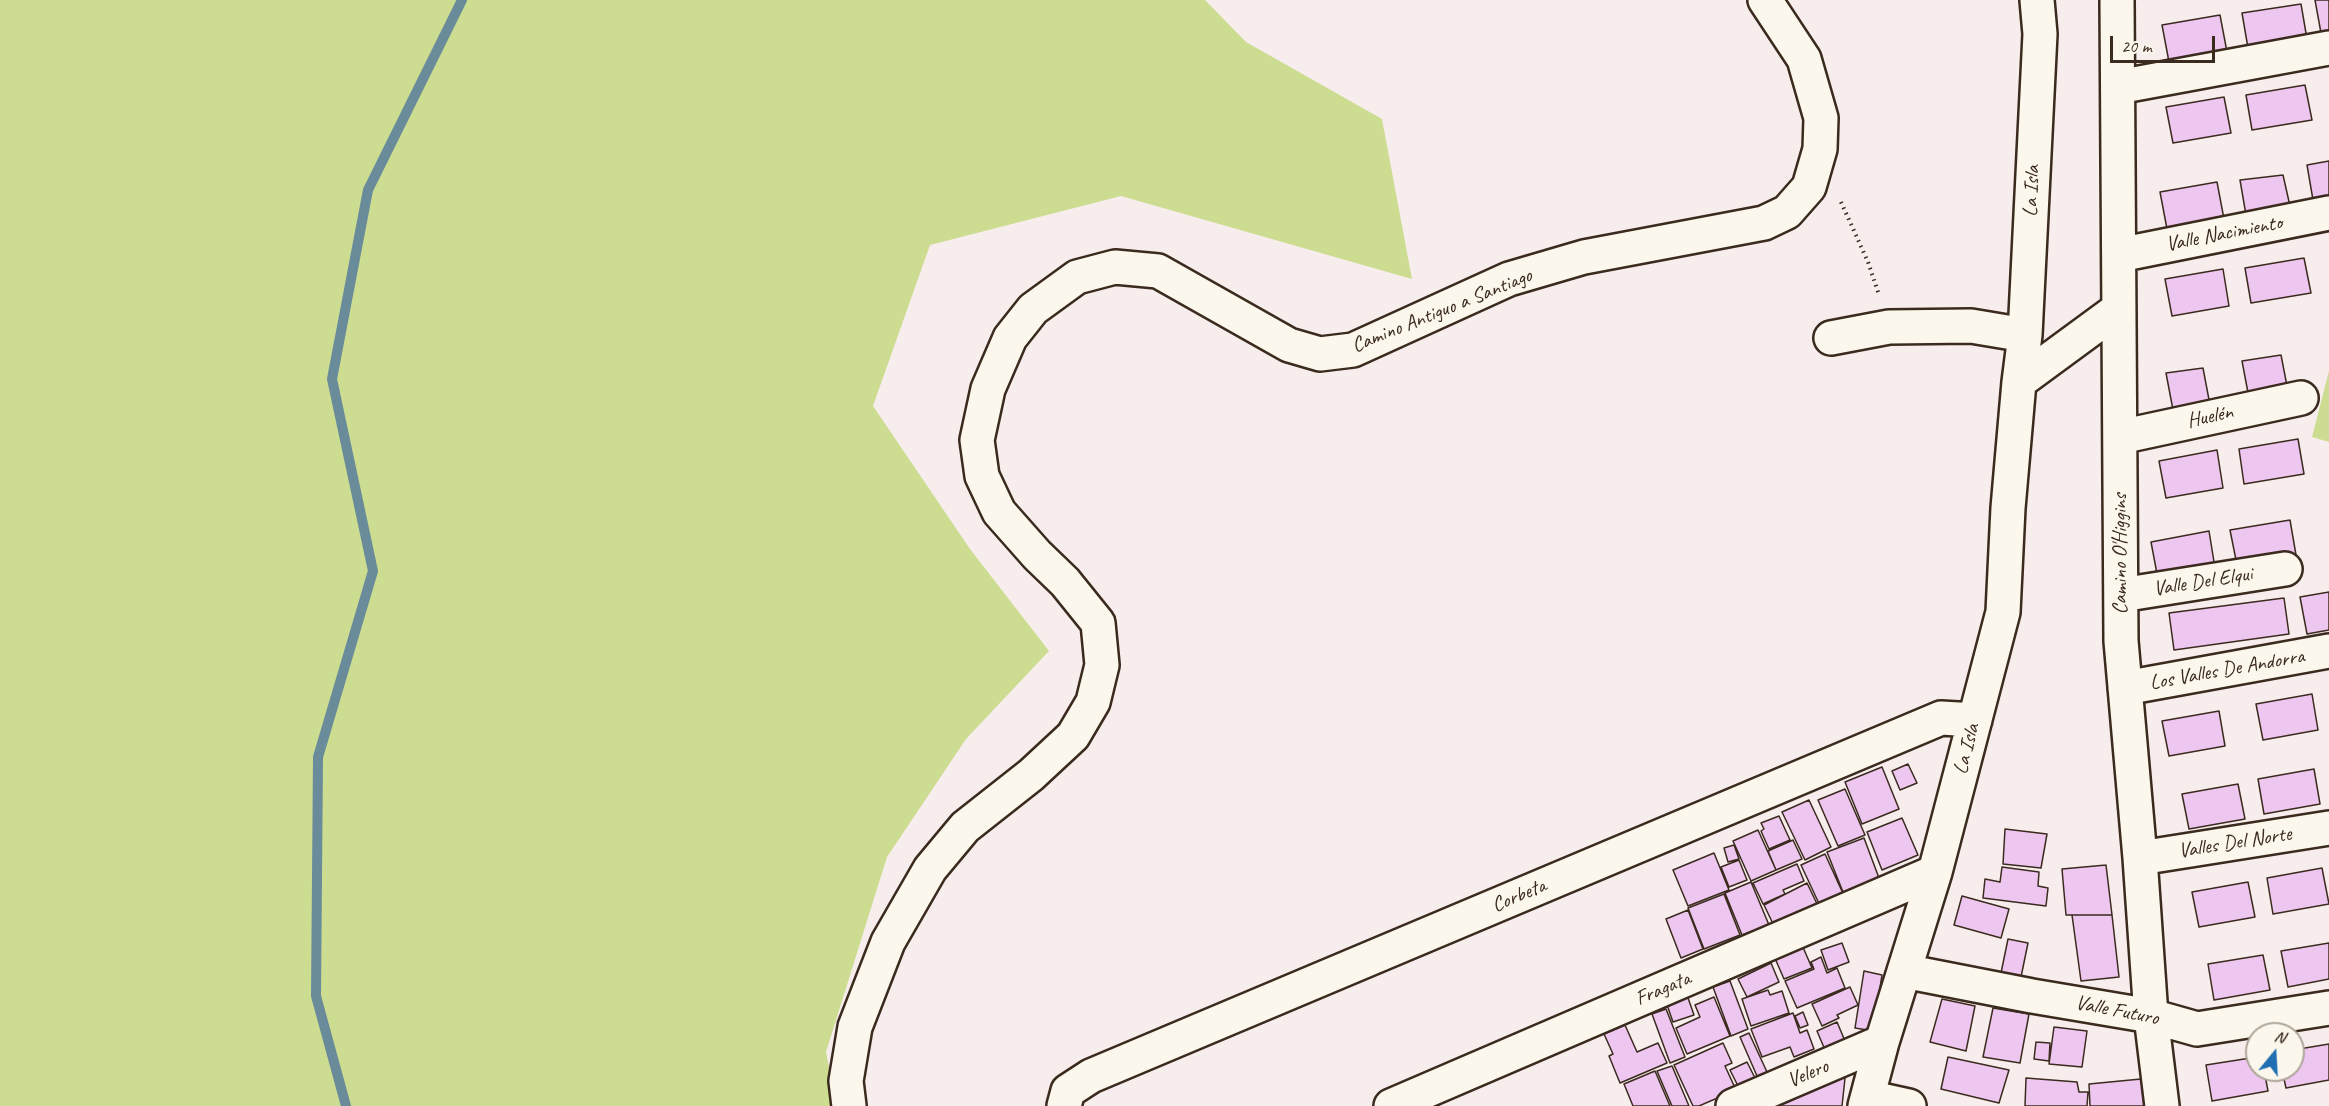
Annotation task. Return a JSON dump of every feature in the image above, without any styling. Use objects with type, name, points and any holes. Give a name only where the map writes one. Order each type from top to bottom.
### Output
[{"type":"street","name":"Camino Antiguo a Santiago","points":[[849,1106],[846,1081],[855,1027],[888,942],[930,869],[965,827],[1031,775],[1072,736],[1094,702],[1102,665],[1098,623],[1065,582],[1037,555],[999,512],[982,476],[977,440],[987,389],[1010,338],[1033,309],[1077,277],[1115,267],[1158,272],[1289,345],[1320,354],[1353,350],[1509,279],[1584,257],[1764,223],[1787,212],[1809,187],[1821,149],[1821,118],[1804,59],[1765,0]]},
{"type":"street","name":"La Isla","points":[[1866,1101],[1935,872],[2003,612],[2008,508],[2025,335],[2040,34],[2037,0]]},
{"type":"street","name":"Camino O'Higgins","points":[[2117,0],[2119,255],[2117,310],[2121,641],[2151,1016],[2162,1106]]},
{"type":"street","points":[[2118,87],[2329,48]]},
{"type":"street","name":"Valle Nacimiento","points":[[2119,255],[2329,213]]},
{"type":"street","points":[[2019,382],[2117,310]]},
{"type":"street","points":[[1832,338],[1889,327],[1971,326],[2025,335]]},
{"type":"street","name":"Huelén","points":[[2120,437],[2301,398]]},
{"type":"street","name":"Valle Del Elqui","points":[[2121,596],[2285,569]]},
{"type":"street","name":"Los Valles De Andorra","points":[[2125,688],[2329,651]]},
{"type":"street","name":"Corbeta","points":[[1066,1099],[1091,1076],[1941,718],[1975,720]]},
{"type":"street","name":"Valles Del Norte","points":[[2140,858],[2329,828]]},
{"type":"street","name":"Fragata","points":[[1391,1106],[1935,872]]},
{"type":"street","name":"Valle Futuro","points":[[1904,971],[2151,1016],[2197,1029],[2329,1008]]},
{"type":"street","name":"Velero","points":[[1733,1106],[1882,1042]]},
{"type":"street","points":[[1866,1101],[1909,1106]]},
{"type":"path","points":[[1838,194],[1868,262],[1889,327]]},
{"type":"green space","points":[[0,0],[1205,0],[1246,42],[1382,119],[1412,279],[1121,196],[930,245],[873,406],[970,549],[1049,651],[966,739],[887,857],[826,1052],[837,1106],[0,1106]]},
{"type":"green space","points":[[2329,371],[2329,442],[2312,437]]},
{"type":"building","points":[[2315,0],[2329,0],[2329,32],[2321,33]]},
{"type":"building","points":[[2301,4],[2307,39],[2248,48],[2242,13]]},
{"type":"building","points":[[2220,15],[2227,52],[2169,62],[2162,25]]},
{"type":"building","points":[[2305,85],[2312,120],[2252,130],[2246,95]]},
{"type":"building","points":[[2224,97],[2231,133],[2173,143],[2166,107]]},
{"type":"building","points":[[2329,161],[2329,198],[2313,200],[2307,165]]},
{"type":"building","points":[[2283,175],[2290,206],[2246,215],[2240,180]]},
{"type":"building","points":[[2217,182],[2224,219],[2167,229],[2160,192]]},
{"type":"building","points":[[2304,258],[2311,293],[2251,303],[2245,268]]},
{"type":"building","points":[[2223,269],[2229,306],[2172,316],[2165,279]]},
{"type":"building","points":[[2281,355],[2288,391],[2249,398],[2242,361]]},
{"type":"building","points":[[2203,368],[2210,405],[2173,410],[2166,373]]},
{"type":"building","points":[[2298,439],[2304,474],[2244,484],[2239,449]]},
{"type":"building","points":[[2217,450],[2223,488],[2166,498],[2159,461]]},
{"type":"building","points":[[2290,520],[2296,555],[2237,565],[2230,530]]},
{"type":"building","points":[[2209,531],[2215,568],[2158,579],[2151,542]]},
{"type":"building","points":[[2329,592],[2329,630],[2307,634],[2300,597]]},
{"type":"building","points":[[2284,598],[2289,634],[2174,650],[2169,613]]},
{"type":"building","points":[[2312,694],[2318,730],[2263,740],[2256,704]]},
{"type":"building","points":[[2219,711],[2225,746],[2169,756],[2162,721]]},
{"type":"building","points":[[1908,764],[1917,783],[1900,790],[1892,771]]},
{"type":"building","points":[[1882,767],[1899,809],[1862,824],[1845,782]]},
{"type":"building","points":[[2314,769],[2320,804],[2264,814],[2258,779]]},
{"type":"building","points":[[2238,784],[2245,819],[2189,829],[2182,794]]},
{"type":"building","points":[[1845,789],[1865,835],[1838,846],[1818,800]]},
{"type":"building","points":[[1809,800],[1831,847],[1805,860],[1782,812]]},
{"type":"building","points":[[1779,816],[1790,840],[1769,849],[1761,831],[1764,829],[1761,823]]},
{"type":"building","points":[[1902,818],[1918,855],[1882,870],[1867,832]]},
{"type":"building","points":[[2005,829],[2047,834],[2041,868],[2003,864]]},
{"type":"building","points":[[1758,830],[1776,870],[1751,881],[1733,841]]},
{"type":"building","points":[[1864,838],[1879,878],[1843,892],[1827,852]]},
{"type":"building","points":[[1793,840],[1802,859],[1776,870],[1768,851]]},
{"type":"building","points":[[1734,845],[1739,859],[1728,862],[1724,848]]},
{"type":"building","points":[[1714,853],[1729,890],[1688,906],[1673,870]]},
{"type":"building","points":[[1825,854],[1846,900],[1822,910],[1801,865]]},
{"type":"building","points":[[1739,860],[1747,880],[1729,887],[1721,867]]},
{"type":"building","points":[[1797,864],[1804,881],[1783,890],[1785,894],[1763,904],[1753,883]]},
{"type":"building","points":[[2106,865],[2112,915],[2066,915],[2062,869]]},
{"type":"building","points":[[2002,867],[2039,872],[2038,886],[2048,888],[2046,906],[1983,898],[1985,879],[2000,882]]},
{"type":"building","points":[[2322,868],[2329,904],[2273,914],[2267,878]]},
{"type":"building","points":[[1751,882],[1769,925],[1742,935],[1725,893]]},
{"type":"building","points":[[2248,882],[2255,917],[2199,927],[2192,892]]},
{"type":"building","points":[[1807,883],[1819,908],[1775,928],[1764,905]]},
{"type":"building","points":[[1724,894],[1740,935],[1704,949],[1688,908]]},
{"type":"building","points":[[1962,896],[2009,909],[2001,938],[1954,925]]},
{"type":"building","points":[[1688,910],[1703,949],[1681,958],[1666,919]]},
{"type":"building","points":[[2072,915],[2112,915],[2119,977],[2081,981]]},
{"type":"building","points":[[2008,939],[2028,943],[2021,977],[2001,973]]},
{"type":"building","points":[[1842,943],[1849,962],[1828,970],[1821,950]]},
{"type":"building","points":[[2329,943],[2329,979],[2288,987],[2281,951]]},
{"type":"building","points":[[1802,945],[1812,968],[1784,979],[1774,956]]},
{"type":"building","points":[[2263,955],[2270,990],[2214,1000],[2208,964]]},
{"type":"building","points":[[1821,957],[1827,973],[1837,968],[1845,988],[1797,1008],[1785,981],[1814,969],[1811,962]]},
{"type":"building","points":[[1771,963],[1779,982],[1747,997],[1738,979]]},
{"type":"building","points":[[1864,971],[1882,975],[1873,1031],[1855,1028]]},
{"type":"building","points":[[1730,981],[1748,1029],[1731,1036],[1713,987]]},
{"type":"building","points":[[1850,987],[1858,1005],[1837,1015],[1839,1018],[1822,1026],[1812,1004]]},
{"type":"building","points":[[1768,990],[1770,995],[1782,991],[1789,1013],[1751,1026],[1742,999]]},
{"type":"building","points":[[1687,995],[1694,1015],[1673,1022],[1666,1002]]},
{"type":"building","points":[[1714,997],[1730,1036],[1687,1054],[1676,1028],[1700,1017],[1695,1005]]},
{"type":"building","points":[[1942,999],[1975,1006],[1966,1051],[1930,1042]]},
{"type":"building","points":[[1993,1008],[2029,1014],[2020,1063],[1983,1057]]},
{"type":"building","points":[[1666,1009],[1685,1057],[1670,1063],[1652,1014]]},
{"type":"building","points":[[1803,1012],[1808,1025],[1800,1028],[1795,1016]]},
{"type":"building","points":[[1793,1013],[1800,1033],[1807,1030],[1814,1049],[1794,1057],[1790,1047],[1762,1057],[1751,1029]]},
{"type":"building","points":[[1837,1022],[1845,1041],[1825,1050],[1817,1031]]},
{"type":"building","points":[[1625,1025],[1637,1052],[1658,1043],[1667,1063],[1620,1083],[1609,1056],[1613,1054],[1604,1034]]},
{"type":"building","points":[[2054,1027],[2087,1031],[2082,1067],[2049,1064]]},
{"type":"building","points":[[1749,1033],[1767,1072],[1757,1076],[1740,1037]]},
{"type":"building","points":[[2036,1042],[2050,1043],[2049,1061],[2034,1059]]},
{"type":"building","points":[[1723,1043],[1732,1063],[1725,1066],[1736,1090],[1699,1106],[1693,1106],[1674,1065]]},
{"type":"building","points":[[2329,1044],[2329,1080],[2286,1088],[2285,1082],[2305,1082],[2305,1048]]},
{"type":"building","points":[[1948,1057],[2009,1070],[1999,1103],[1941,1089]]},
{"type":"building","points":[[2245,1059],[2245,1082],[2266,1082],[2268,1091],[2212,1101],[2206,1065]]},
{"type":"building","points":[[1747,1062],[1755,1078],[1738,1086],[1730,1070]]},
{"type":"building","points":[[1672,1066],[1689,1106],[1672,1106],[1657,1071]]},
{"type":"building","points":[[1846,1069],[1842,1106],[1768,1106]]},
{"type":"building","points":[[1655,1071],[1670,1106],[1633,1106],[1624,1084]]},
{"type":"building","points":[[2026,1078],[2077,1082],[2079,1092],[2088,1092],[2087,1106],[2025,1106]]},
{"type":"building","points":[[2141,1079],[2144,1106],[2090,1106],[2089,1084]]},
{"type":"waterway","points":[[346,1106],[316,996],[318,757],[373,571],[332,379],[368,190],[462,0]]}]
